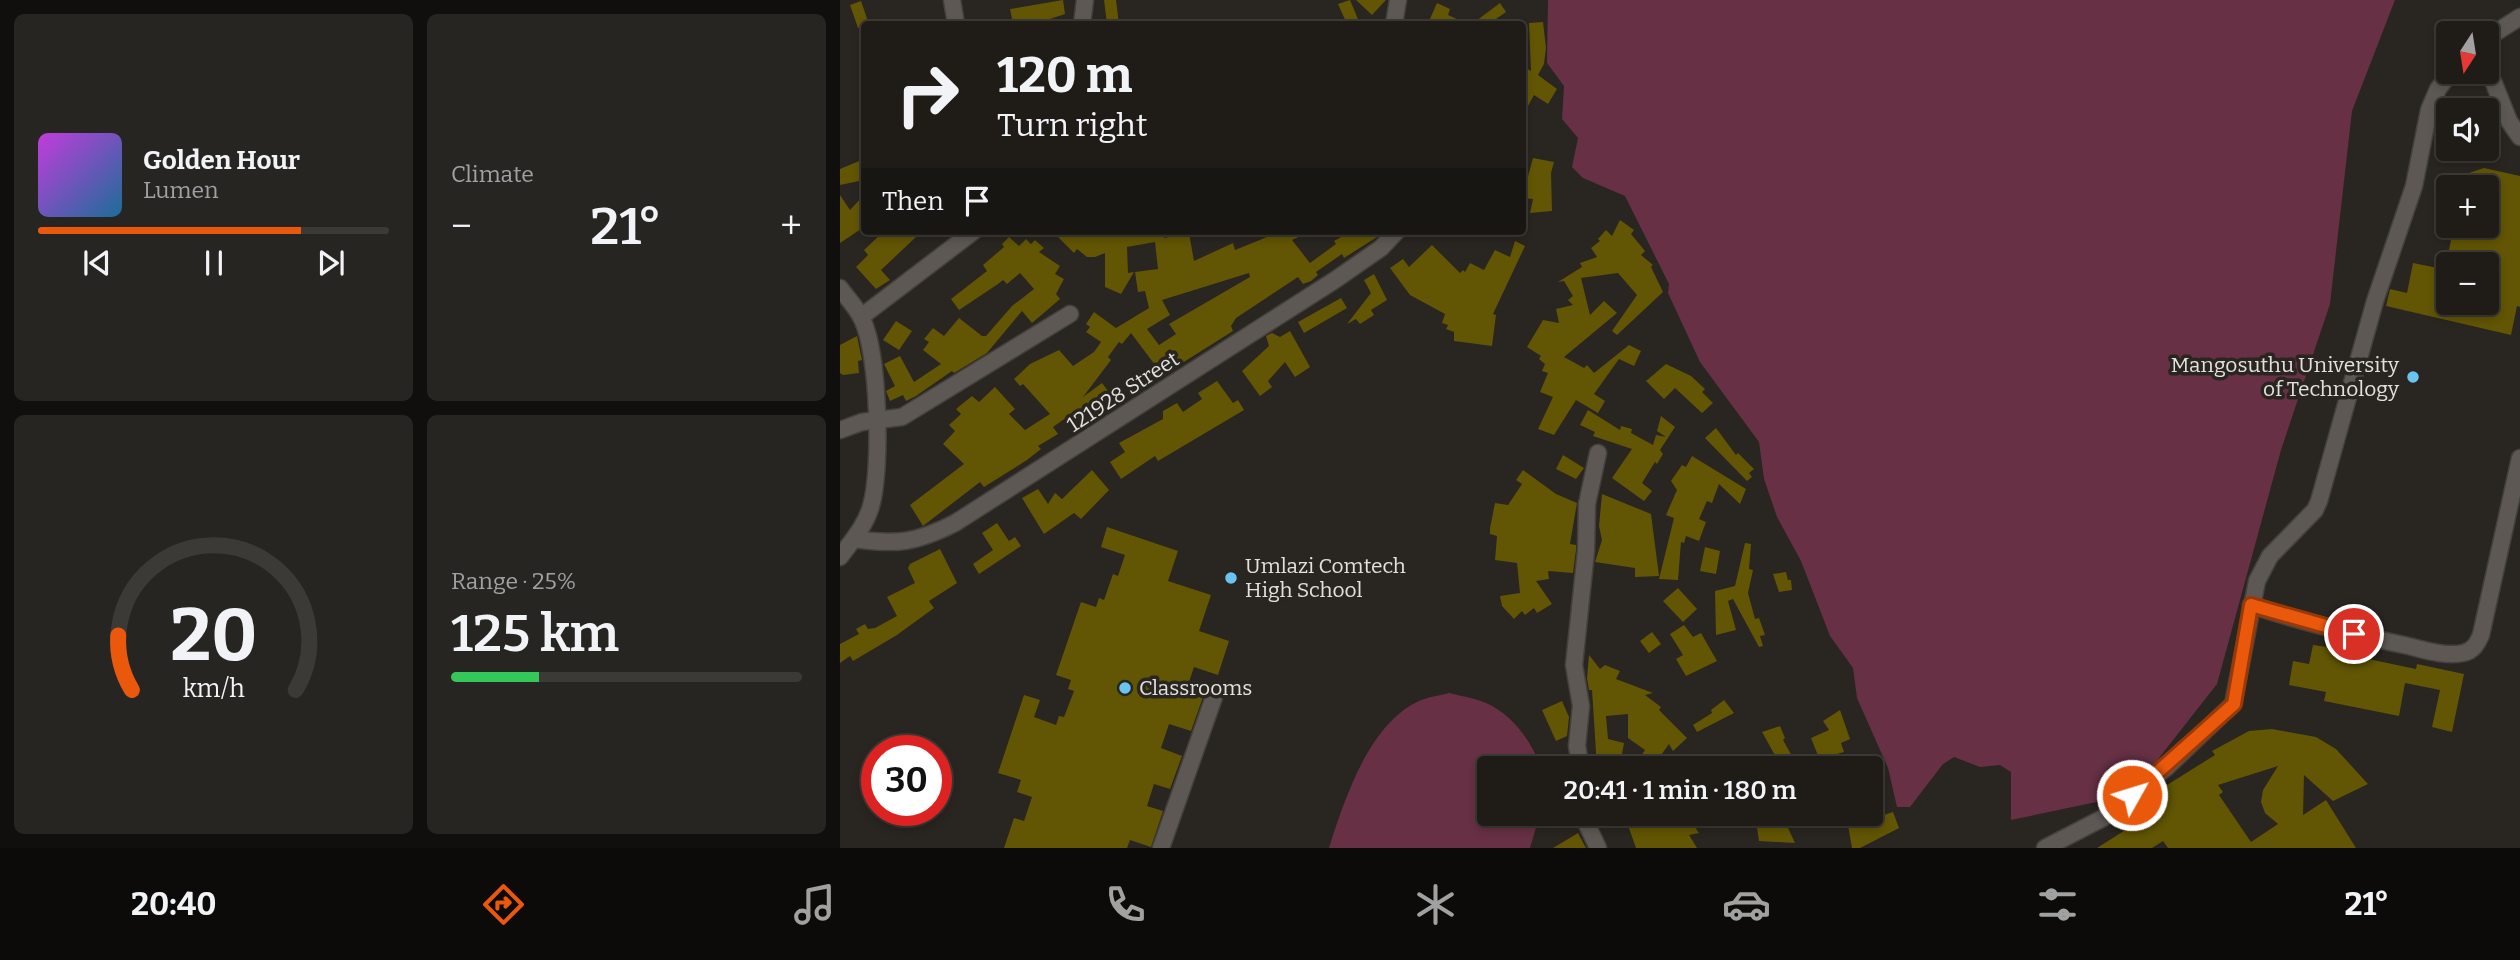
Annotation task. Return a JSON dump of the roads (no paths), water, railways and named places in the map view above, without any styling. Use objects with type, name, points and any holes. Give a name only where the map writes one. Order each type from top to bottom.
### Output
[{"type":"street","points":[[952,0],[956,21]]},
{"type":"street","points":[[1082,21],[1084,0]]},
{"type":"street","points":[[1395,21],[1398,0]]},
{"type":"street","points":[[2499,31],[2520,18]]},
{"type":"street","points":[[2045,848],[2103,818],[2166,767],[2234,704],[2257,581],[2270,556],[2315,510],[2319,501],[2375,301],[2414,186],[2429,110],[2442,84]]},
{"type":"street","points":[[2494,84],[2509,121],[2520,137]]},
{"type":"street","points":[[861,317],[969,235]]},
{"type":"street","name":"121928 Street","points":[[854,539],[908,543],[955,523],[1335,280],[1381,248],[1394,235]]},
{"type":"street","points":[[840,288],[861,317],[871,349],[877,420],[872,506],[854,539],[840,557]]},
{"type":"street","points":[[840,430],[877,420],[893,421],[919,408],[1070,314]]},
{"type":"street","points":[[1579,756],[1577,746],[1581,706],[1574,665],[1586,551],[1587,504],[1598,453]]},
{"type":"street","points":[[2251,605],[2305,622],[2406,646],[2443,654],[2466,653],[2477,644],[2481,635],[2520,459]]},
{"type":"street","points":[[1161,848],[1214,696]]},
{"type":"street","points":[[1588,826],[1598,848]]},
{"type":"place","name":"Mangosuthu University of Technology","points":[[2413,377]]},
{"type":"place","name":"Umlazi Comtech High School","points":[[1231,578]]},
{"type":"place","name":"Classrooms","points":[[1125,688]]}]
